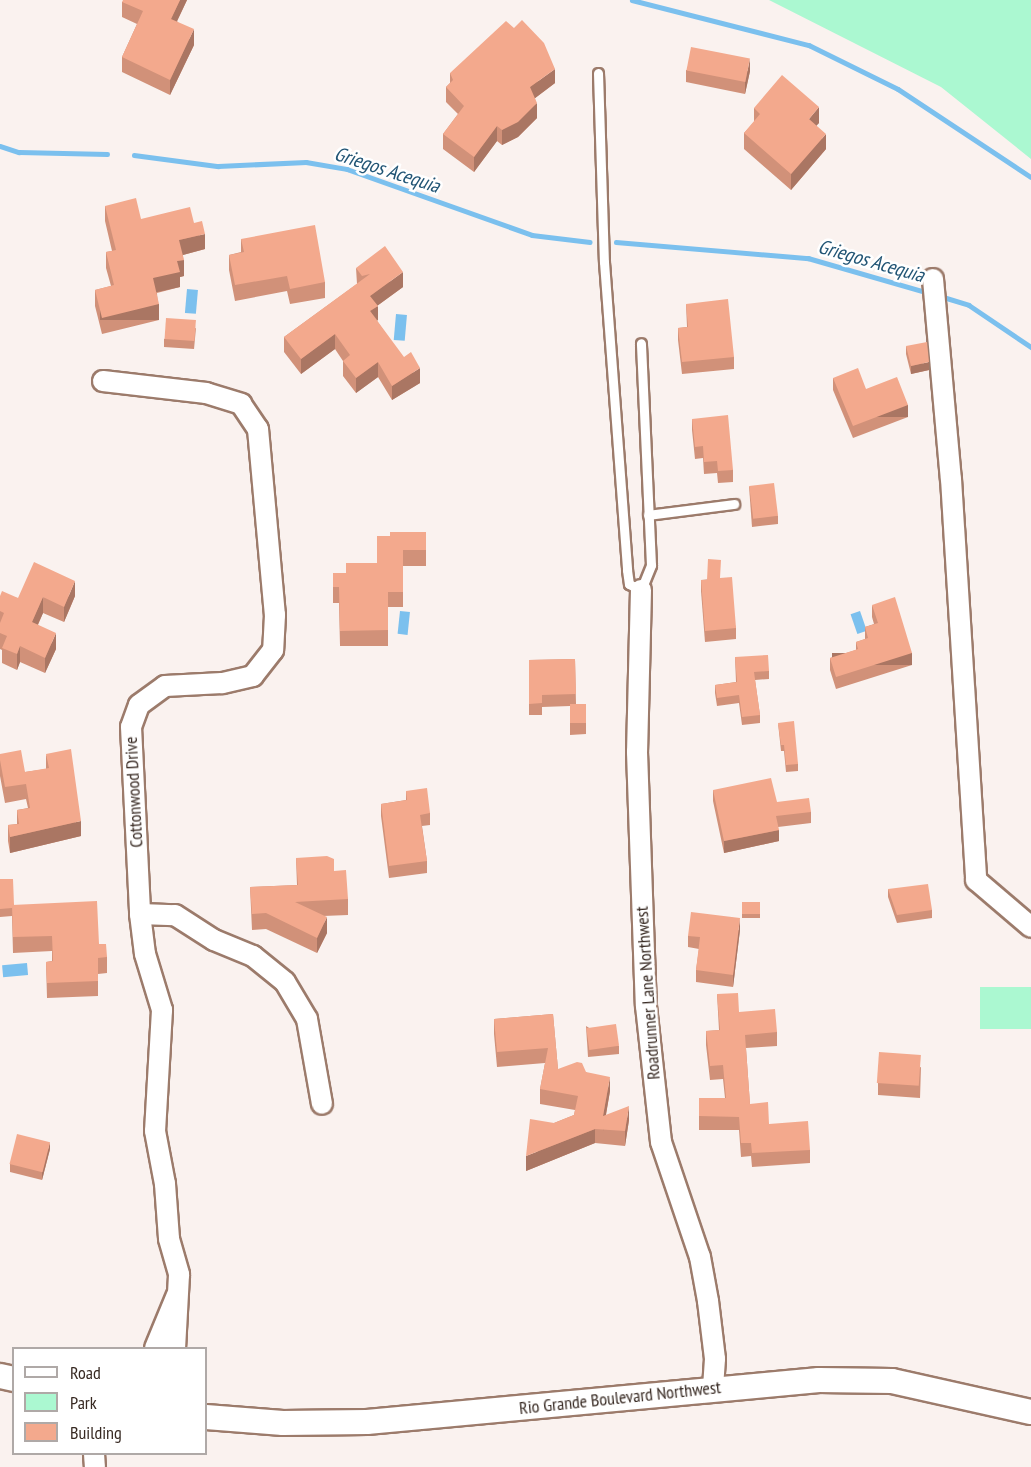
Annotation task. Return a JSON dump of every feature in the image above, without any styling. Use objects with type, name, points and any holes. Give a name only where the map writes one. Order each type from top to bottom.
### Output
[{"type":"street","points":[[933,282],[976,880],[1031,927]]},
{"type":"street","name":"Cottonwood Drive","points":[[103,381],[206,393],[241,404],[258,429],[275,615],[273,650],[253,676],[222,683],[165,686],[145,698],[135,711],[130,738],[140,914],[145,954],[162,1010],[156,1145],[178,1292],[175,1347]]},
{"type":"street","name":"Roadrunner Lane Northwest","points":[[641,590],[637,752],[646,1006],[661,1142],[700,1257],[708,1301],[715,1359],[713,1389]]},
{"type":"street","points":[[140,914],[175,915],[208,937],[253,956],[285,982],[307,1019],[322,1104]]},
{"type":"street","points":[[155,1347],[178,1292]]},
{"type":"street","name":"Rio Grande Boulevard Northwest","points":[[207,1417],[283,1423],[366,1422],[819,1380],[892,1381],[1031,1412]]},
{"type":"lane","points":[[598,73],[604,262],[627,570],[629,584],[641,590],[651,565],[641,343]]},
{"type":"lane","points":[[648,515],[734,504]]},
{"type":"green space","points":[[769,0],[1031,0],[1031,159],[941,87]]},
{"type":"green space","points":[[980,987],[1031,987],[1031,1029],[980,1029]]},
{"type":"water","points":[[187,289],[198,290],[196,314],[185,313]]},
{"type":"water","points":[[396,314],[407,315],[405,341],[394,340]]},
{"type":"water","points":[[400,611],[410,612],[408,635],[398,634]]},
{"type":"water","points":[[860,611],[867,631],[857,634],[851,614]]},
{"type":"water","points":[[27,963],[28,975],[3,977],[2,965]]},
{"type":"building","points":[[123,0],[180,0],[171,19],[194,29],[170,80],[122,57],[143,11],[122,2]]},
{"type":"building","points":[[522,20],[544,43],[555,69],[530,87],[537,103],[518,122],[502,130],[497,126],[474,157],[443,134],[464,106],[446,87],[453,80],[450,73],[506,21],[514,28]]},
{"type":"building","points":[[691,47],[750,58],[745,82],[686,71]]},
{"type":"building","points":[[782,75],[819,107],[809,119],[826,134],[791,174],[744,133],[760,114],[754,108]]},
{"type":"building","points":[[136,198],[141,219],[190,207],[194,223],[202,221],[205,234],[179,240],[184,260],[177,261],[180,272],[153,278],[159,304],[102,318],[95,290],[114,285],[106,252],[116,250],[105,206]]},
{"type":"building","points":[[315,225],[325,282],[290,289],[287,276],[235,285],[229,255],[244,252],[241,239]]},
{"type":"building","points":[[385,246],[403,272],[370,296],[378,306],[370,311],[404,357],[411,352],[420,368],[392,386],[378,362],[356,378],[343,361],[350,355],[335,334],[301,359],[284,337],[370,274],[362,276],[356,268]]},
{"type":"building","points":[[728,299],[734,357],[682,362],[678,328],[688,327],[686,304]]},
{"type":"building","points":[[166,318],[196,320],[194,341],[165,339]]},
{"type":"building","points":[[927,342],[929,362],[911,366],[906,346]]},
{"type":"building","points":[[858,368],[866,389],[897,377],[908,405],[853,426],[833,378]]},
{"type":"building","points":[[728,415],[733,470],[718,471],[717,461],[704,462],[703,446],[695,447],[692,419]]},
{"type":"building","points":[[774,483],[778,516],[753,519],[749,486]]},
{"type":"building","points":[[390,532],[426,532],[426,550],[403,550],[403,592],[388,592],[388,630],[340,631],[339,587],[333,587],[333,573],[346,573],[346,563],[377,563],[377,536],[390,536]]},
{"type":"building","points":[[708,559],[721,560],[720,578],[732,577],[736,628],[705,631],[701,580],[707,580]]},
{"type":"building","points":[[34,562],[75,581],[64,607],[43,597],[32,622],[56,633],[45,658],[20,646],[17,654],[2,648],[7,636],[0,633],[0,623],[4,613],[0,611],[2,591],[18,598]]},
{"type":"building","points":[[895,597],[912,653],[836,677],[830,658],[858,649],[856,642],[868,638],[865,627],[878,623],[872,605]]},
{"type":"building","points":[[768,655],[769,671],[754,672],[760,715],[742,717],[739,695],[717,698],[715,685],[737,682],[735,657]]},
{"type":"building","points":[[575,659],[576,694],[542,695],[542,703],[529,704],[529,660]]},
{"type":"building","points":[[570,704],[586,704],[586,723],[570,723]]},
{"type":"building","points":[[794,721],[798,764],[786,765],[778,723]]},
{"type":"building","points":[[71,749],[81,821],[10,837],[8,825],[19,824],[17,810],[30,808],[26,784],[5,787],[0,754],[21,750],[25,772],[49,768],[46,754]]},
{"type":"building","points":[[771,778],[777,802],[809,798],[811,812],[776,816],[779,830],[724,841],[713,790]]},
{"type":"building","points":[[427,788],[430,813],[420,815],[427,861],[389,866],[381,804],[407,800],[406,791]]},
{"type":"building","points":[[327,856],[334,859],[334,871],[346,870],[348,899],[295,902],[327,917],[317,938],[266,913],[252,914],[250,887],[298,885],[296,858]]},
{"type":"building","points":[[0,879],[13,879],[14,905],[12,908],[0,909]]},
{"type":"building","points":[[928,884],[932,910],[897,915],[888,889]]},
{"type":"building","points":[[97,901],[99,944],[106,944],[107,957],[98,958],[98,981],[47,983],[46,962],[53,961],[52,936],[13,937],[12,905]]},
{"type":"building","points":[[742,902],[760,902],[760,914],[742,914]]},
{"type":"building","points":[[691,912],[740,918],[733,975],[696,970],[700,937],[688,936]]},
{"type":"building","points":[[738,993],[739,1012],[775,1009],[777,1032],[745,1035],[750,1104],[768,1102],[769,1124],[808,1121],[810,1150],[752,1153],[751,1143],[741,1143],[739,1117],[699,1116],[699,1098],[726,1098],[723,1065],[710,1066],[706,1031],[720,1030],[717,994]]},
{"type":"building","points":[[553,1014],[558,1069],[577,1062],[582,1063],[586,1072],[610,1077],[603,1116],[629,1106],[625,1131],[595,1129],[526,1156],[530,1119],[554,1123],[574,1115],[578,1096],[540,1089],[548,1048],[497,1052],[494,1019]]},
{"type":"building","points":[[616,1024],[619,1046],[589,1050],[586,1028]]},
{"type":"building","points":[[879,1052],[921,1055],[919,1086],[877,1083]]},
{"type":"building","points":[[17,1134],[50,1142],[42,1172],[10,1164]]},
{"type":"waterway","points":[[632,0],[809,45],[898,89],[1031,177]]},
{"type":"waterway","name":"Griegos Acequia","points":[[0,146],[19,152],[107,154]]},
{"type":"waterway","name":"Griegos Acequia","points":[[134,155],[218,166],[306,162],[347,169],[532,235],[590,242]]},
{"type":"waterway","name":"Griegos Acequia","points":[[616,242],[808,258],[929,293]]},
{"type":"waterway","name":"Griegos Acequia","points":[[940,296],[969,305],[1031,347]]}]
